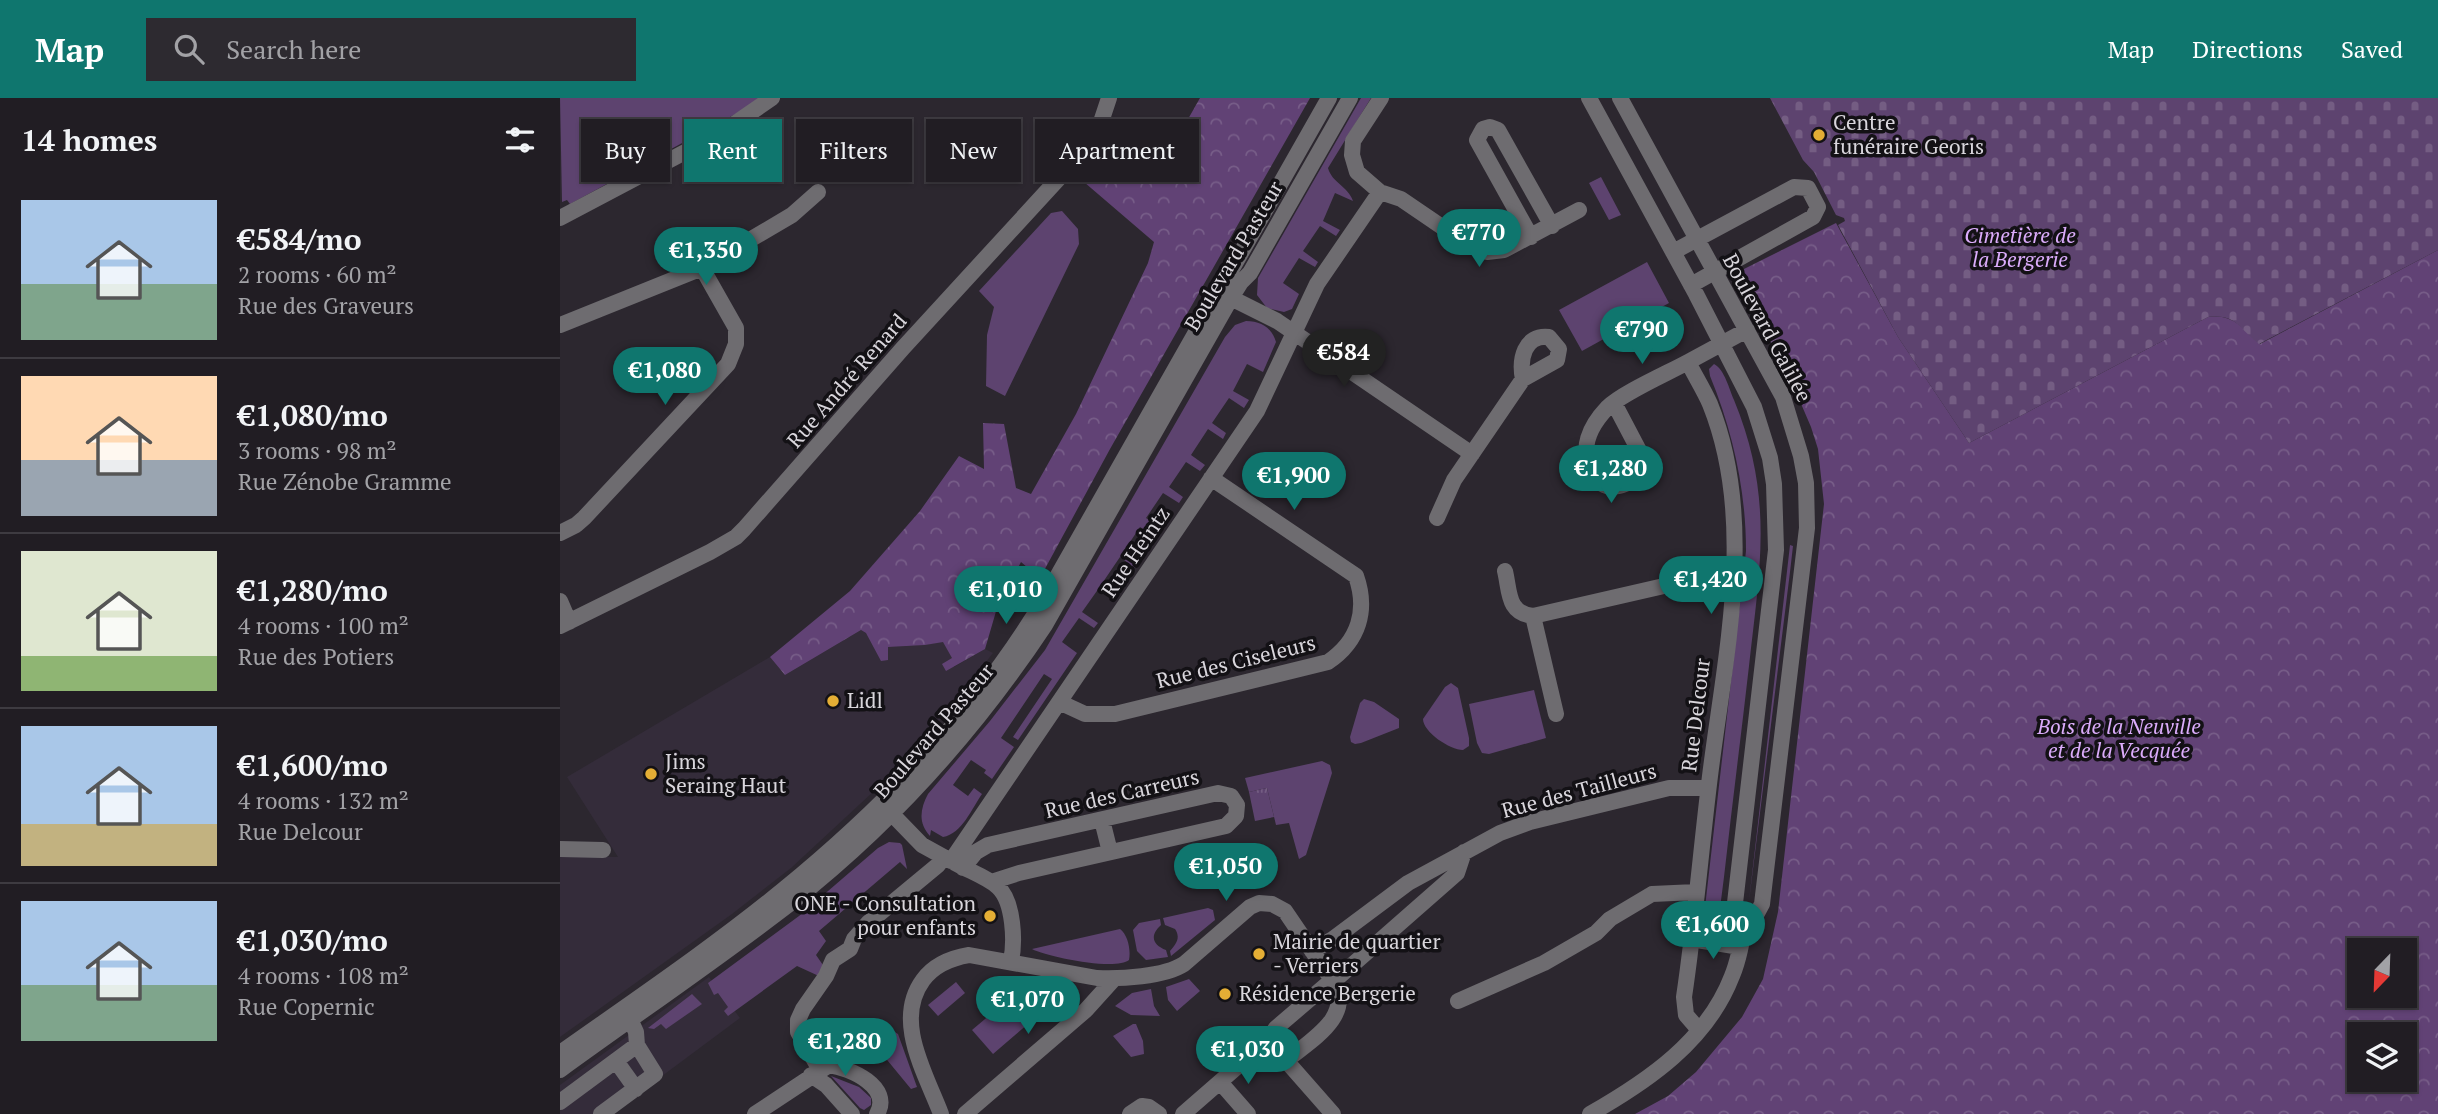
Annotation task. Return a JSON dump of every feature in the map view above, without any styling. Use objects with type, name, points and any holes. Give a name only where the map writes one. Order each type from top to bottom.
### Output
[{"type":"street","points":[[560,218],[721,133],[772,98]]},
{"type":"street","name":"Rue André Renard","points":[[565,624],[736,537],[903,348],[1082,153],[1099,128],[1109,98]]},
{"type":"street","name":"Boulevard Pasteur","points":[[560,1053],[773,898],[867,816],[894,789],[1001,665],[1035,616],[1329,98]]},
{"type":"street","name":"Boulevard Pasteur","points":[[560,1070],[793,901],[891,813],[958,740],[1029,650],[1059,601],[1231,298],[1250,273],[1350,98]]},
{"type":"street","points":[[1381,98],[1353,141],[1352,155],[1357,172],[1380,192],[1401,199],[1456,237],[1481,251],[1504,250],[1579,210]]},
{"type":"street","name":"Boulevard Galilée","points":[[1589,98],[1746,388],[1770,458],[1776,505],[1776,550],[1735,903],[1738,914],[1745,923]]},
{"type":"street","name":"Boulevard Galilée","points":[[1590,1114],[1639,1084],[1673,1058],[1699,1030],[1732,976],[1745,923],[1755,917],[1762,904],[1807,509],[1806,483],[1796,433],[1783,397],[1620,98]]},
{"type":"street","points":[[1531,237],[1477,140],[1483,129],[1490,127],[1498,130],[1552,226]]},
{"type":"street","points":[[1673,252],[1794,187],[1808,188],[1818,207],[1813,217],[1691,285]]},
{"type":"street","points":[[560,325],[702,268],[792,215],[818,192]]},
{"type":"street","name":"Rue Heintz","points":[[953,862],[1257,411],[1317,284],[1380,192]]},
{"type":"street","points":[[560,533],[576,526],[584,518],[728,364],[736,344],[736,328],[702,268]]},
{"type":"street","points":[[1231,298],[1277,321],[1472,454]]},
{"type":"street","points":[[1614,403],[1645,462],[1639,475],[1611,487],[1597,479],[1585,455],[1590,433],[1606,409],[1614,403],[1722,343],[1747,331]]},
{"type":"street","name":"Rue Delcour","points":[[1688,362],[1709,404],[1723,444],[1736,536],[1684,1006],[1686,1015],[1699,1030]]},
{"type":"street","points":[[1437,518],[1454,480],[1523,379]]},
{"type":"street","name":"Rue des Ciseleurs","points":[[1059,702],[1085,714],[1106,715],[1328,662],[1340,654],[1357,628],[1362,599],[1356,576],[1211,478]]},
{"type":"street","points":[[1506,571],[1513,606],[1523,615],[1533,616],[1690,580],[1733,582]]},
{"type":"street","points":[[560,601],[565,624]]},
{"type":"street","points":[[1533,616],[1556,714]]},
{"type":"street","name":"Rue des Tailleurs","points":[[1312,951],[1408,883],[1500,833],[1530,822],[1670,788],[1708,788]]},
{"type":"street","points":[[891,813],[894,789]]},
{"type":"street","name":"Rue des Carreurs","points":[[953,862],[988,845],[1218,793],[1231,796],[1237,805],[1236,816],[1226,826],[1020,873],[991,883]]},
{"type":"street","points":[[867,816],[891,813],[922,845],[991,883],[1004,894],[1014,933],[1012,961]]},
{"type":"street","points":[[1102,820],[1110,852]]},
{"type":"street","points":[[560,849],[603,850]]},
{"type":"street","points":[[1183,1114],[1268,1040],[1276,1028],[1457,873],[1464,852]]},
{"type":"street","points":[[852,1114],[816,1073],[802,1041],[798,1020],[834,960],[850,948],[868,923],[938,865],[953,862]]},
{"type":"street","points":[[1458,1001],[1545,963],[1596,933],[1610,919],[1645,897],[1661,892],[1696,892]]},
{"type":"street","points":[[941,1114],[912,1037],[910,1015],[915,994],[931,970],[958,957],[981,956],[1097,978],[1114,979],[1177,968],[1250,907],[1259,903],[1272,904],[1285,911],[1333,981],[1341,998],[1337,1015],[1287,1060]]},
{"type":"street","points":[[1691,939],[1740,947]]},
{"type":"street","points":[[965,1114],[1086,1010],[1114,979]]},
{"type":"street","points":[[601,1114],[655,1074],[641,1051],[631,1019]]},
{"type":"street","points":[[1268,1040],[1334,1114]]},
{"type":"street","points":[[560,1102],[620,1067],[641,1051]]},
{"type":"street","points":[[755,1114],[829,1065],[864,1079],[873,1086],[881,1100],[877,1114]]},
{"type":"street","points":[[620,1067],[636,1089]]},
{"type":"street","points":[[1220,1082],[1248,1114]]},
{"type":"street","points":[[1130,1114],[1142,1105],[1159,1114]]},
{"type":"shaded area","points":[[861,630],[887,647],[943,641],[953,658],[954,667],[985,649],[993,653],[937,724],[888,778],[791,868],[732,914],[560,1037],[560,856],[618,857],[567,777],[770,657],[785,675]]},
{"type":"shaded area","points":[[709,977],[740,1018],[611,1114],[560,1114],[560,1085]]},
{"type":"green space","points":[[560,98],[759,98],[726,119],[684,119],[684,142],[670,150],[670,119],[581,119],[581,182],[610,182],[570,204],[567,200],[562,202]]},
{"type":"green space","points":[[1200,98],[1310,98],[1110,449],[1040,578],[1021,562],[997,608],[985,649],[946,671],[942,664],[952,658],[943,642],[888,647],[888,660],[881,661],[866,633],[861,630],[785,675],[770,657],[850,591],[920,511],[959,456],[984,469],[983,423],[1004,424],[1016,488],[1031,494],[1076,414],[1148,263],[1154,242],[1084,182],[1199,182],[1199,119],[1188,119]]},
{"type":"green space","points":[[1361,98],[1371,98],[1328,168],[1353,201],[1335,193],[1323,221],[1340,230],[1336,236],[1320,226],[1303,251],[1318,262],[1315,267],[1299,258],[1283,283],[1299,294],[1292,309],[1284,312],[1267,308],[1257,295],[1258,278]]},
{"type":"green space","name":"Cimetière de la Bergerie","points":[[1770,98],[2438,98],[2438,250],[2259,344],[2232,320],[2208,317],[1969,443],[1898,337],[1838,225],[1845,221],[1844,218],[1836,215]]},
{"type":"green space","points":[[1601,177],[1621,215],[1609,220],[1589,183]]},
{"type":"green space","points":[[1062,211],[1078,229],[1079,244],[1005,396],[986,386],[987,335],[994,307],[979,291],[1051,213]]},
{"type":"green space","name":"Bois de la Neuville et de la Vecquée","points":[[1836,223],[1898,337],[1969,443],[2208,317],[2231,320],[2260,344],[2438,250],[2438,1114],[1635,1114],[1668,1096],[1696,1072],[1742,1017],[1763,979],[1778,912],[1824,504],[1818,449],[1811,427],[1790,378],[1745,295],[1740,271]]},
{"type":"green space","points":[[1647,262],[1669,303],[1582,351],[1559,310]]},
{"type":"green space","points":[[1246,321],[1265,326],[1276,342],[1263,372],[1247,364],[1233,391],[1249,400],[1244,408],[1229,398],[1212,423],[1226,433],[1223,439],[1208,429],[1191,455],[1205,465],[1200,471],[1186,462],[1169,487],[1183,497],[1179,503],[1163,493],[1146,518],[1162,528],[1156,537],[1140,527],[1124,551],[1139,562],[1135,568],[1120,557],[1103,582],[1118,592],[1114,598],[1099,588],[1082,612],[1098,623],[1094,628],[1079,618],[1062,642],[1077,653],[1018,740],[1013,737],[1052,679],[1044,674],[1001,738],[1014,747],[992,779],[984,773],[986,770],[971,760],[953,785],[968,796],[974,788],[982,794],[966,820],[950,835],[943,837],[931,830],[930,836],[922,816],[928,794],[1045,650],[1225,337],[1235,325]]},
{"type":"green space","points":[[1714,364],[1726,380],[1747,435],[1755,469],[1761,532],[1757,596],[1724,877],[1718,924],[1712,929],[1704,925],[1704,916],[1746,551],[1741,484],[1725,418],[1710,376],[1709,369]]},
{"type":"green space","points":[[1790,545],[1793,546],[1749,901]]},
{"type":"green space","points":[[1451,683],[1458,688],[1469,738],[1469,746],[1463,750],[1438,739],[1427,729],[1423,719],[1445,687]]},
{"type":"green space","points":[[1534,690],[1546,738],[1489,754],[1482,753],[1477,743],[1469,704]]},
{"type":"green space","points":[[1364,699],[1374,702],[1399,719],[1399,728],[1355,744],[1350,737],[1360,703]]},
{"type":"green space","points":[[1322,761],[1330,765],[1332,773],[1306,855],[1299,859],[1289,823],[1276,825],[1267,788],[1249,792],[1245,778]]},
{"type":"green space","points":[[1267,788],[1274,817],[1255,821],[1249,792]]},
{"type":"green space","points":[[889,842],[902,845],[907,869],[900,862],[819,931],[826,941],[816,955],[825,968],[821,977],[797,966],[728,1016],[724,1011],[728,1007],[718,993],[714,995],[708,983],[799,916],[878,848]]},
{"type":"green space","points":[[1208,908],[1213,910],[1215,920],[1171,956],[1170,951],[1178,935],[1175,929],[1165,925],[1163,918]]},
{"type":"green space","points":[[1160,919],[1161,925],[1154,940],[1166,950],[1168,957],[1146,960],[1137,951],[1133,930],[1139,923]]},
{"type":"green space","points":[[1120,929],[1127,939],[1130,952],[1129,960],[1122,963],[1081,962],[1032,949]]},
{"type":"green space","points":[[1189,979],[1200,991],[1177,1011],[1168,1000],[1166,987]]},
{"type":"green space","points":[[956,982],[965,993],[938,1016],[928,1005]]},
{"type":"green space","points":[[1151,989],[1154,1006],[1160,1016],[1131,1015],[1115,1006],[1132,993]]},
{"type":"green space","points":[[1017,992],[1037,1016],[993,1054],[972,1030]]},
{"type":"green space","points":[[692,994],[702,1004],[666,1029],[661,1024],[654,1029],[648,1028]]},
{"type":"green space","points":[[1136,1024],[1143,1041],[1144,1054],[1131,1057],[1113,1036]]},
{"type":"green space","points":[[893,1031],[898,1034],[917,1087],[911,1089],[883,1055]]},
{"type":"green space","points":[[831,1076],[859,1087],[871,1098],[871,1105],[864,1110],[860,1108]]},
{"type":"place","name":"Centre funéraire Georis","points":[[1819,135]]},
{"type":"place","name":"Lidl","points":[[833,701]]},
{"type":"place","name":"Jims Seraing Haut","points":[[651,774]]},
{"type":"place","name":"ONE - Consultation pour enfants","points":[[990,916]]},
{"type":"place","name":"Mairie de quartier - Verriers","points":[[1259,954]]},
{"type":"place","name":"Résidence Bergerie","points":[[1225,994]]}]
